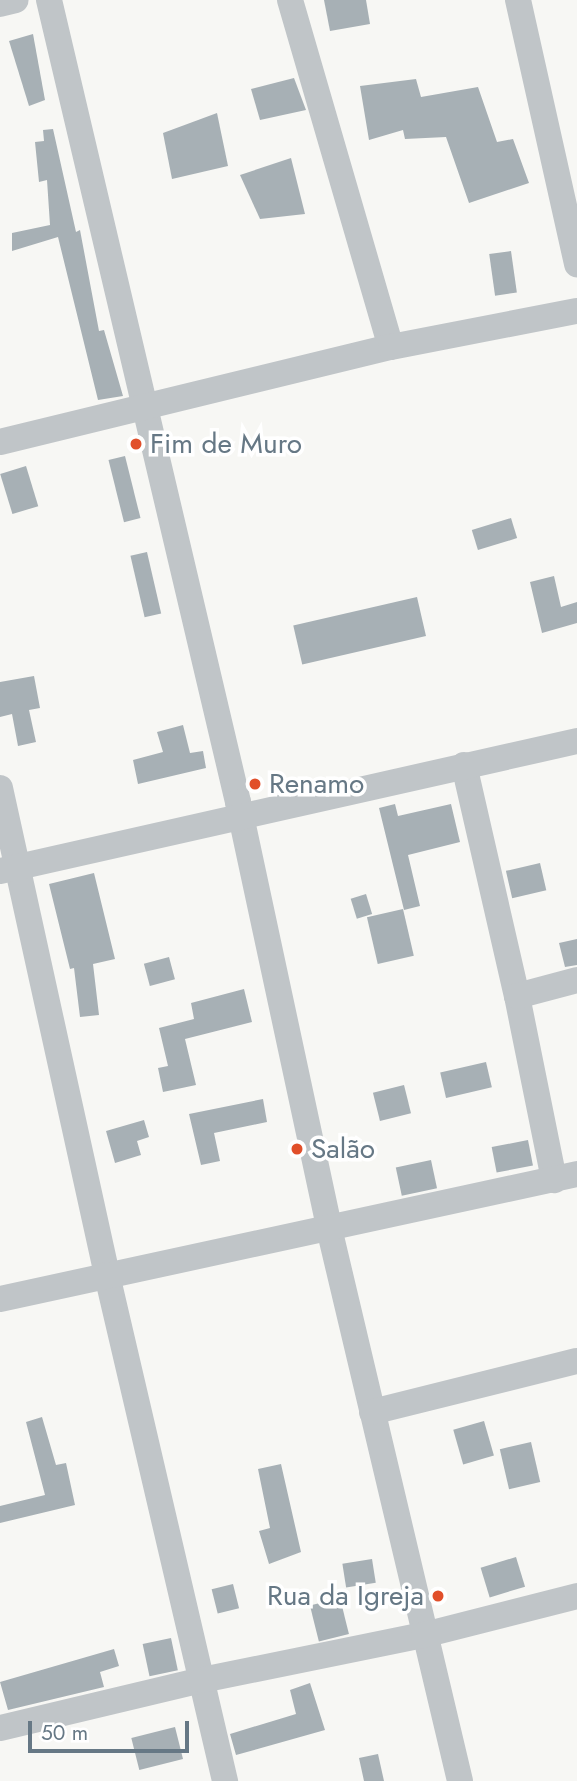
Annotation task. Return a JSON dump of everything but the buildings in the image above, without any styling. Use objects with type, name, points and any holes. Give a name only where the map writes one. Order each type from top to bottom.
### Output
[{"type":"street","points":[[0,4],[16,0]]},
{"type":"street","points":[[49,0],[241,816],[329,1228],[460,1781]]},
{"type":"street","points":[[290,0],[391,347]]},
{"type":"street","points":[[518,0],[577,264]]},
{"type":"street","points":[[0,442],[145,409],[391,347],[577,311]]},
{"type":"street","points":[[9,869],[577,741]]},
{"type":"street","points":[[0,1299],[571,1178],[517,996],[464,765]]},
{"type":"street","points":[[0,788],[9,869],[225,1781]]},
{"type":"street","points":[[517,996],[577,980]]},
{"type":"street","points":[[372,1412],[577,1361]]},
{"type":"street","points":[[0,1728],[202,1680],[424,1635],[577,1596]]},
{"type":"place","name":"Fim de Muro","points":[[136,444]]},
{"type":"place","name":"Renamo","points":[[255,784]]},
{"type":"place","name":"Salão","points":[[297,1149]]},
{"type":"place","name":"Rua da Igreja","points":[[438,1596]]}]
